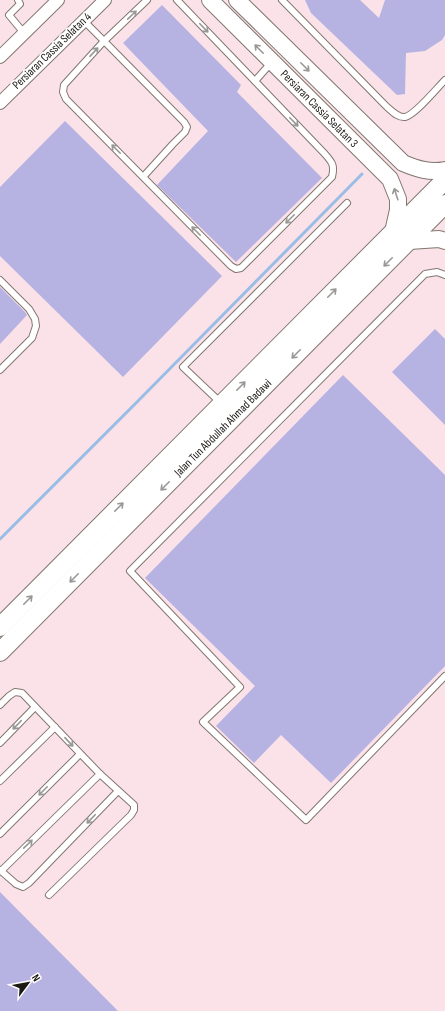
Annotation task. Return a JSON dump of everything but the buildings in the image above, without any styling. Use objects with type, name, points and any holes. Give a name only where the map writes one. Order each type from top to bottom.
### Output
[{"type":"main road","name":"Jalan Tun Abdullah Ahmad Badawi","points":[[0,627],[445,180]]},
{"type":"main road","name":"Jalan Tun Abdullah Ahmad Badawi","points":[[0,652],[445,204]]},
{"type":"street","name":"Persiaran Cassia Selatan 4","points":[[0,103],[105,0]]},
{"type":"street","name":"Persiaran Cassia Selatan 3","points":[[210,0],[390,179],[398,199],[398,210],[394,232]]},
{"type":"street","name":"Persiaran Cassia Selatan 3","points":[[237,0],[403,163],[427,171],[445,170]]},
{"type":"street","points":[[2,52],[24,33],[56,1]]},
{"type":"street","points":[[409,241],[439,239],[445,241]]},
{"type":"lane","points":[[18,0],[20,4],[9,15],[24,33]]},
{"type":"lane","points":[[148,0],[104,41],[64,85],[62,92],[66,99],[231,266],[236,269],[241,268],[332,177],[334,169],[332,161],[176,0]]},
{"type":"lane","points":[[282,0],[386,106],[397,115],[405,117],[413,113],[445,80]]},
{"type":"lane","points":[[84,20],[187,127],[185,132],[143,177]]},
{"type":"lane","points":[[255,81],[272,62]]},
{"type":"lane","points":[[222,404],[183,367],[347,203]]},
{"type":"lane","points":[[445,276],[437,272],[426,274],[130,571],[240,687],[203,722],[306,820],[445,676]]},
{"type":"lane","points":[[0,280],[29,310],[35,319],[36,326],[32,338],[0,370]]},
{"type":"lane","points":[[0,705],[15,692],[22,694],[100,774],[134,805],[134,810],[131,815],[49,895]]},
{"type":"lane","points":[[0,743],[35,707]]},
{"type":"lane","points":[[0,781],[55,727]]},
{"type":"lane","points":[[0,834],[80,754]]},
{"type":"lane","points":[[100,774],[0,871],[16,884],[23,886],[29,884],[118,791]]},
{"type":"shaded area","points":[[0,0],[445,0],[445,1011],[0,1011]]},
{"type":"waterway","points":[[0,539],[362,174]]}]
